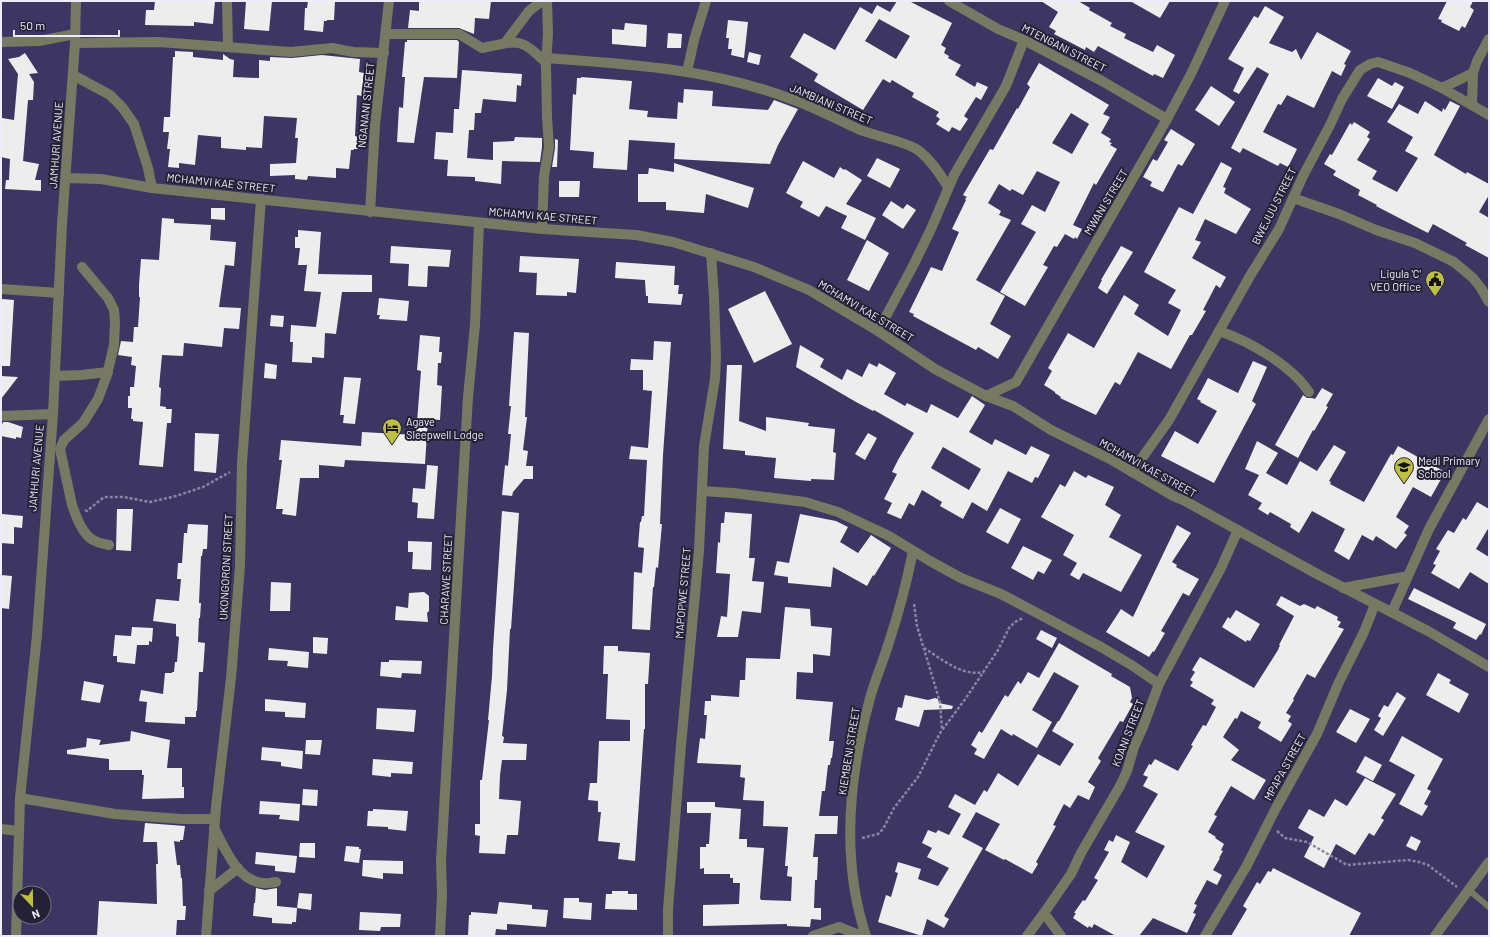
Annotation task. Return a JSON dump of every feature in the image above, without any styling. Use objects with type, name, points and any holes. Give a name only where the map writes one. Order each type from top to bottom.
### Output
[{"type":"street","name":"JAMHURI AVENUE","points":[[16,936],[20,798],[36,635],[55,376],[76,1]]},
{"type":"street","points":[[227,1],[228,47]]},
{"type":"street","name":"NGANANI STREET","points":[[370,212],[375,125],[389,1]]},
{"type":"street","points":[[505,43],[529,11],[542,1]]},
{"type":"street","points":[[542,229],[544,176],[549,147],[546,61],[548,33],[547,1]]},
{"type":"street","points":[[687,72],[694,40],[706,1]]},
{"type":"street","name":"MTENGANI STREET","points":[[949,1],[998,29],[1024,40],[1102,81],[1167,119]]},
{"type":"street","name":"MWANI STREET","points":[[986,396],[1016,382],[1167,119],[1191,74],[1225,1]]},
{"type":"street","points":[[386,34],[459,34],[482,48],[515,42],[524,44],[546,61]]},
{"type":"street","points":[[1,42],[75,38],[159,42],[291,52],[332,48],[353,52],[384,53]]},
{"type":"street","points":[[1472,105],[1473,73],[1477,61],[1489,39]]},
{"type":"street","points":[[878,331],[914,264],[931,229],[948,187],[1006,86],[1024,40]]},
{"type":"street","name":"JAMBIANI STREET","points":[[546,61],[639,65],[687,72],[738,83],[792,99],[868,133],[900,142],[917,150],[935,167],[948,187]]},
{"type":"street","name":"BWEJUU STREET","points":[[1132,472],[1169,420],[1250,276],[1279,229],[1292,198],[1342,99],[1360,70],[1370,64],[1378,62],[1410,73],[1442,88],[1489,115]]},
{"type":"street","points":[[1442,88],[1473,73]]},
{"type":"street","points":[[73,75],[110,95],[122,107],[134,124],[148,168],[152,188]]},
{"type":"street","name":"MCHAMVI KAE STREET","points":[[66,178],[101,179],[152,188],[479,223],[636,235],[673,242],[754,266],[808,290],[878,331],[935,369],[986,396],[1013,406],[1051,430],[1110,459],[1173,496],[1185,501],[1343,588],[1392,612],[1489,667]]},
{"type":"street","points":[[1292,198],[1339,214],[1376,230],[1415,244],[1454,262],[1473,278],[1489,302]]},
{"type":"street","name":"UKONGORONI STREET","points":[[206,936],[214,824],[231,678],[240,566],[242,463],[261,199]]},
{"type":"street","name":"CHARAWE STREET","points":[[440,936],[442,895],[441,861],[468,397],[475,325],[479,223]]},
{"type":"street","name":"MAPOPWE STREET","points":[[668,936],[668,909],[681,745],[699,551],[704,446],[715,379],[716,357],[711,253]]},
{"type":"street","points":[[82,267],[108,298],[114,310],[114,345],[108,372],[98,399],[83,423],[64,440],[60,449],[73,508],[87,535],[97,542],[109,545]]},
{"type":"street","points":[[1,288],[59,293]]},
{"type":"street","points":[[1219,331],[1244,342],[1278,361],[1294,374],[1309,392]]},
{"type":"street","points":[[55,376],[108,372]]},
{"type":"street","points":[[1,416],[52,414]]},
{"type":"street","points":[[1392,612],[1436,517],[1489,419]]},
{"type":"street","points":[[702,491],[733,493],[805,502],[838,512],[890,536],[913,551],[961,578],[1002,594],[1036,612],[1101,647],[1159,684]]},
{"type":"street","name":"KOANI STREET","points":[[1027,936],[1071,874],[1081,853],[1120,786],[1127,771],[1134,748],[1144,727],[1159,684],[1221,568],[1238,530]]},
{"type":"street","name":"KIEMBENI STREET","points":[[866,936],[856,897],[851,859],[850,840],[854,784],[860,741],[869,701],[898,614],[909,574],[913,551]]},
{"type":"street","points":[[1343,588],[1408,576]]},
{"type":"street","name":"MPAPA STREET","points":[[1205,936],[1246,867],[1268,822],[1317,734],[1364,632],[1375,604]]},
{"type":"street","points":[[20,798],[115,814],[181,819],[214,824],[238,868],[244,875],[253,881],[264,883],[276,882]]},
{"type":"street","points":[[1,829],[19,831]]},
{"type":"street","points":[[1435,936],[1489,862]]},
{"type":"street","points":[[209,891],[238,868]]},
{"type":"street","points":[[1044,913],[1061,936]]},
{"type":"street","points":[[813,936],[839,927],[861,936]]},
{"type":"lane","points":[[1467,892],[1489,907]]},
{"type":"path","points":[[73,508],[87,511],[104,496],[150,502],[176,496],[203,487],[224,476],[242,463]]},
{"type":"path","points":[[913,600],[917,626],[940,702],[942,730]]},
{"type":"path","points":[[850,840],[871,837],[878,834],[883,829],[894,808],[918,777],[942,730],[966,698],[998,650],[1009,628],[1025,616],[1036,612]]},
{"type":"path","points":[[924,648],[952,666],[969,673],[984,671]]},
{"type":"path","points":[[1268,822],[1285,838],[1307,842],[1347,865],[1408,860],[1428,865],[1467,892]]},
{"type":"building","points":[[155,1],[215,1],[213,24],[194,22],[194,26],[145,25],[146,10],[154,10]]},
{"type":"building","points":[[246,1],[272,1],[269,31],[244,29]]},
{"type":"building","points":[[308,1],[335,1],[334,20],[324,21],[323,32],[304,30],[305,8],[307,8]]},
{"type":"building","points":[[419,1],[491,1],[489,19],[475,18],[474,34],[459,28],[408,28],[410,10],[419,11]]},
{"type":"building","points":[[897,1],[909,1],[952,23],[941,45],[946,48],[944,53],[949,56],[948,58],[961,65],[955,75],[975,87],[977,82],[988,87],[981,100],[976,97],[964,116],[968,119],[960,131],[952,127],[949,132],[936,124],[940,119],[936,116],[939,112],[912,97],[914,93],[892,80],[890,83],[883,79],[863,110],[814,81],[818,74],[790,57],[804,33],[835,50],[860,7],[872,14],[877,5],[890,12]],"holes":[[[879,19],[910,36],[896,59],[865,41]]]},
{"type":"building","points":[[1041,1],[1078,1],[1090,8],[1089,10],[1112,23],[1110,26],[1126,34],[1124,38],[1153,52],[1157,45],[1175,55],[1163,78],[1154,74],[1153,76],[1098,46],[1094,52],[1086,47],[1085,50],[1054,34],[1056,31],[1049,27],[1058,12]]},
{"type":"building","points":[[1130,1],[1170,1],[1160,18]]},
{"type":"building","points":[[1447,1],[1473,1],[1470,7],[1474,10],[1465,28],[1462,26],[1459,31],[1438,19]]},
{"type":"building","points":[[1265,6],[1284,17],[1269,43],[1292,52],[1296,49],[1301,60],[1317,32],[1351,51],[1344,64],[1346,65],[1341,76],[1332,71],[1314,108],[1287,95],[1281,105],[1278,104],[1263,132],[1297,149],[1288,167],[1280,163],[1278,166],[1243,148],[1240,153],[1231,148],[1269,74],[1257,67],[1239,94],[1233,91],[1244,68],[1228,59],[1254,16],[1258,18]]},
{"type":"building","points":[[728,20],[748,22],[744,58],[731,55],[732,49],[728,49],[729,38],[726,38]]},
{"type":"building","points":[[625,23],[647,25],[646,47],[612,44],[612,29],[624,30]]},
{"type":"building","points":[[668,33],[682,34],[681,48],[667,48]]},
{"type":"building","points":[[407,40],[457,40],[459,42],[457,78],[424,77],[414,143],[397,142],[399,107],[403,108],[405,77],[402,77],[405,42],[407,42]]},
{"type":"building","points":[[175,51],[193,52],[193,57],[223,60],[223,54],[234,60],[233,77],[259,78],[259,60],[270,61],[270,57],[292,58],[322,55],[360,59],[359,72],[364,73],[362,96],[357,95],[355,136],[359,137],[358,149],[351,150],[349,169],[336,168],[336,178],[308,176],[307,180],[295,179],[295,175],[270,176],[270,164],[296,163],[298,138],[295,138],[297,118],[264,116],[262,148],[246,147],[246,150],[221,148],[221,137],[198,135],[195,165],[179,163],[179,168],[168,167],[170,149],[167,149],[169,132],[163,132],[164,117],[170,117],[173,57],[175,57]]},
{"type":"building","points":[[749,52],[761,55],[759,65],[747,62]]},
{"type":"building","points":[[25,53],[38,73],[29,74],[34,82],[33,100],[28,100],[23,161],[39,164],[35,180],[41,180],[41,191],[5,189],[6,180],[9,180],[10,159],[1,157],[2,118],[14,120],[18,74],[8,59],[19,57]]},
{"type":"building","points":[[1039,63],[1109,105],[1103,114],[1110,117],[1101,133],[1111,139],[1109,142],[1112,143],[1110,145],[1117,149],[1096,185],[1094,183],[1073,225],[1082,229],[1077,239],[1065,234],[1057,247],[1054,246],[1043,265],[1048,267],[1025,306],[1000,292],[1036,232],[1021,224],[1032,205],[1045,212],[1060,182],[1037,171],[1023,195],[1012,189],[1010,191],[999,184],[988,203],[1001,211],[999,215],[1011,220],[976,280],[1005,296],[990,324],[1011,336],[998,359],[978,347],[976,350],[913,316],[914,314],[909,312],[931,267],[942,271],[959,232],[952,229],[967,197],[963,195],[990,149],[993,150],[1017,108],[1018,109],[1030,87],[1027,84]],"holes":[[[1071,113],[1089,124],[1072,154],[1052,143]]]},
{"type":"building","points":[[462,70],[522,74],[521,86],[517,85],[516,102],[483,99],[481,113],[475,113],[474,130],[469,130],[467,158],[493,160],[493,142],[514,141],[515,137],[542,138],[540,162],[502,161],[501,184],[475,181],[475,177],[447,176],[448,160],[434,159],[436,132],[453,133],[454,109],[459,109]]},
{"type":"building","points":[[581,77],[632,81],[629,109],[648,111],[647,117],[677,119],[678,102],[683,103],[684,89],[713,91],[712,106],[768,110],[774,100],[798,109],[778,145],[770,164],[674,159],[675,143],[629,140],[627,170],[593,168],[594,152],[570,150],[573,94],[576,95],[577,78]]},
{"type":"building","points":[[1378,78],[1392,86],[1395,82],[1404,87],[1392,109],[1367,96]]},
{"type":"building","points":[[1211,86],[1235,102],[1219,126],[1195,110]]},
{"type":"building","points":[[1425,101],[1442,112],[1443,108],[1445,110],[1450,101],[1460,106],[1434,155],[1466,174],[1467,172],[1489,184],[1489,195],[1479,212],[1489,218],[1489,258],[1465,245],[1467,243],[1433,224],[1428,233],[1376,206],[1377,205],[1358,195],[1360,190],[1333,175],[1336,171],[1324,164],[1330,154],[1332,155],[1350,123],[1352,125],[1354,122],[1370,132],[1367,137],[1370,139],[1357,160],[1377,171],[1372,179],[1397,192],[1418,158],[1405,151],[1413,137],[1387,122],[1399,104],[1418,114]]},
{"type":"building","points":[[1171,129],[1195,144],[1182,166],[1178,164],[1163,192],[1150,186],[1152,182],[1143,177],[1153,159],[1157,161],[1168,142],[1164,140]]},
{"type":"building","points":[[555,139],[558,140],[557,167],[552,167],[555,148]]},
{"type":"building","points":[[877,158],[900,169],[890,188],[867,176]]},
{"type":"building","points":[[803,161],[834,178],[840,167],[862,180],[846,204],[876,218],[865,240],[841,228],[847,216],[826,206],[819,217],[800,207],[803,202],[786,193]]},
{"type":"building","points":[[1221,162],[1232,168],[1223,187],[1226,188],[1224,193],[1251,209],[1236,234],[1205,219],[1195,240],[1201,242],[1192,258],[1226,277],[1220,288],[1216,285],[1203,310],[1206,311],[1192,335],[1190,335],[1171,369],[1138,352],[1120,385],[1115,382],[1096,415],[1060,398],[1061,397],[1055,392],[1044,385],[1052,371],[1048,368],[1068,333],[1094,348],[1124,295],[1139,305],[1134,314],[1168,336],[1181,310],[1168,303],[1176,290],[1144,272],[1179,207],[1193,214]]},
{"type":"building","points":[[674,163],[754,188],[748,208],[706,194],[704,213],[666,210],[666,202],[638,202],[638,174],[648,174],[649,168],[674,172]]},
{"type":"building","points":[[559,181],[580,181],[579,197],[559,197]]},
{"type":"building","points":[[891,201],[903,209],[907,204],[916,210],[903,229],[882,215]]},
{"type":"building","points":[[211,208],[225,208],[225,220],[211,219]]},
{"type":"building","points":[[162,218],[174,219],[174,223],[211,225],[210,240],[236,242],[234,266],[225,265],[219,307],[241,308],[239,329],[224,328],[222,347],[184,343],[183,356],[162,355],[159,387],[161,388],[160,406],[166,407],[166,409],[172,409],[171,423],[167,423],[163,467],[139,465],[143,422],[133,421],[133,419],[131,419],[132,408],[128,408],[128,396],[130,396],[130,387],[134,387],[136,366],[131,365],[132,357],[118,355],[121,341],[133,342],[134,327],[138,327],[141,259],[159,260]]},
{"type":"building","points":[[298,230],[321,232],[318,274],[372,275],[372,292],[342,292],[336,334],[325,333],[324,358],[312,357],[312,363],[292,362],[293,342],[290,342],[291,325],[316,327],[321,292],[304,291],[307,265],[298,265],[300,248],[295,248],[295,237],[298,237]]},
{"type":"building","points":[[867,240],[889,253],[869,291],[847,280]]},
{"type":"building","points":[[391,246],[451,250],[449,267],[428,266],[427,287],[408,286],[409,264],[390,263]]},
{"type":"building","points":[[1121,246],[1133,252],[1107,294],[1098,288],[1101,280]]},
{"type":"building","points":[[520,256],[579,259],[576,293],[567,292],[567,296],[536,295],[537,273],[519,272]]},
{"type":"building","points":[[616,262],[675,266],[674,285],[679,285],[678,294],[683,294],[681,305],[648,303],[645,280],[615,278]]},
{"type":"building","points":[[765,291],[792,344],[754,363],[728,309]]},
{"type":"building","points":[[379,298],[409,301],[407,321],[379,319],[380,315],[377,315]]},
{"type":"building","points":[[2,299],[14,300],[10,366],[1,366]]},
{"type":"building","points":[[271,315],[284,316],[283,327],[270,326]]},
{"type":"building","points":[[514,332],[529,333],[525,417],[527,417],[523,450],[528,451],[526,466],[533,466],[533,479],[524,479],[513,492],[512,496],[502,495],[505,465],[508,466],[511,434],[508,434],[511,406],[509,406]]},
{"type":"building","points":[[420,335],[440,337],[439,352],[442,352],[441,363],[438,363],[437,385],[442,386],[440,420],[428,419],[425,464],[345,460],[344,467],[319,465],[319,478],[300,478],[296,516],[282,514],[283,509],[276,509],[282,460],[279,460],[281,440],[361,446],[362,432],[416,435],[421,371],[417,370]]},
{"type":"building","points":[[654,341],[671,342],[663,455],[660,524],[662,524],[658,568],[656,567],[653,587],[650,630],[632,629],[634,572],[642,573],[644,548],[638,547],[640,522],[642,516],[644,516],[647,460],[629,459],[631,446],[648,448],[652,391],[643,390],[643,370],[630,370],[631,359],[653,360]]},
{"type":"building","points":[[800,345],[824,359],[820,367],[842,380],[847,369],[862,377],[869,363],[877,367],[879,363],[896,373],[884,394],[905,406],[907,403],[927,413],[931,404],[958,418],[972,396],[985,405],[969,432],[992,445],[995,439],[1026,455],[1031,446],[1050,455],[1038,478],[1035,477],[1032,483],[1008,471],[987,511],[972,502],[963,519],[940,506],[942,502],[922,490],[914,506],[909,503],[901,519],[887,513],[892,503],[884,499],[897,474],[892,472],[914,433],[874,410],[873,411],[856,402],[796,367]],"holes":[[[943,447],[981,469],[969,490],[931,468]]]},
{"type":"building","points":[[1253,361],[1267,367],[1252,401],[1256,404],[1214,483],[1161,456],[1175,431],[1198,444],[1217,411],[1197,399],[1208,378],[1238,393]]},
{"type":"building","points":[[265,363],[277,365],[276,379],[264,378]]},
{"type":"building","points":[[727,365],[742,365],[739,421],[766,431],[766,417],[809,423],[808,426],[835,429],[833,452],[836,453],[834,480],[811,479],[811,481],[774,478],[776,458],[745,455],[745,451],[723,449]]},
{"type":"building","points":[[1,376],[18,377],[1,399]]},
{"type":"building","points":[[344,377],[361,378],[355,424],[343,423],[344,415],[340,415]]},
{"type":"building","points":[[1322,388],[1333,394],[1326,406],[1328,407],[1314,431],[1313,430],[1298,458],[1275,445],[1303,395],[1307,398],[1315,399]]},
{"type":"building","points":[[3,422],[8,422],[23,427],[21,438],[16,437],[16,439],[1,436]]},
{"type":"building","points":[[195,433],[219,434],[216,473],[194,471]]},
{"type":"building","points":[[868,433],[877,438],[865,460],[855,454]]},
{"type":"building","points":[[1257,441],[1278,453],[1266,473],[1287,485],[1300,461],[1317,471],[1334,445],[1346,452],[1329,481],[1331,482],[1330,484],[1364,502],[1391,454],[1393,455],[1398,446],[1445,472],[1431,497],[1413,487],[1396,517],[1409,526],[1404,533],[1407,535],[1396,549],[1376,536],[1373,541],[1362,535],[1349,560],[1334,551],[1345,529],[1312,511],[1299,533],[1290,527],[1291,524],[1270,512],[1268,515],[1258,509],[1262,503],[1248,495],[1259,475],[1245,469]]},
{"type":"building","points":[[427,465],[438,466],[434,519],[417,518],[418,503],[412,502],[413,488],[425,489]]},
{"type":"building","points":[[1074,471],[1086,478],[1088,475],[1114,487],[1105,505],[1121,515],[1109,537],[1142,555],[1121,592],[1083,573],[1079,580],[1070,575],[1077,563],[1063,555],[1074,535],[1041,517],[1060,484],[1065,487]]},
{"type":"building","points":[[1477,502],[1489,509],[1489,527],[1476,549],[1489,557],[1489,584],[1470,572],[1459,589],[1431,573],[1436,565],[1433,564],[1440,551],[1436,549],[1448,530],[1454,533],[1463,518],[1466,520]]},
{"type":"building","points":[[1000,508],[1021,519],[1008,544],[986,532]]},
{"type":"building","points":[[117,509],[133,509],[131,551],[116,550]]},
{"type":"building","points":[[502,511],[519,513],[507,690],[502,736],[504,737],[503,743],[527,744],[526,760],[502,760],[499,799],[521,801],[518,835],[507,835],[505,854],[479,853],[480,836],[475,835],[475,824],[480,824],[480,780],[482,780],[489,720]]},
{"type":"building","points":[[725,512],[752,514],[749,558],[755,558],[752,581],[764,582],[761,613],[742,611],[738,637],[717,637],[721,616],[727,617],[730,574],[716,573],[718,542],[720,543],[721,523],[724,523]]},
{"type":"building","points":[[2,514],[23,516],[22,528],[14,527],[14,544],[1,543]]},
{"type":"building","points":[[800,514],[836,521],[848,527],[840,542],[858,553],[871,535],[891,548],[867,586],[833,567],[831,587],[788,583],[788,577],[774,575],[777,561],[789,563]]},
{"type":"building","points":[[188,524],[208,525],[207,549],[203,549],[201,556],[199,603],[201,603],[198,642],[205,643],[203,672],[199,672],[196,717],[185,717],[185,724],[145,722],[147,702],[139,701],[141,690],[163,694],[165,673],[174,672],[175,662],[177,662],[179,637],[176,636],[176,624],[153,621],[156,599],[179,601],[181,579],[177,579],[178,563],[182,563],[184,533],[187,533]]},
{"type":"building","points":[[1177,525],[1191,533],[1172,562],[1177,565],[1176,567],[1199,579],[1189,596],[1183,593],[1161,631],[1165,633],[1154,652],[1153,651],[1149,657],[1106,632],[1121,609],[1133,617]]},
{"type":"building","points":[[408,541],[432,542],[431,570],[412,569],[413,552],[408,552]]},
{"type":"building","points":[[1023,546],[1052,560],[1044,574],[1038,571],[1033,580],[1011,568]]},
{"type":"building","points":[[1,575],[12,576],[9,609],[1,608]]},
{"type":"building","points":[[271,582],[291,583],[290,611],[270,611]]},
{"type":"building","points":[[1414,588],[1486,624],[1481,635],[1480,634],[1476,640],[1453,628],[1456,623],[1455,622],[1408,599]]},
{"type":"building","points":[[424,592],[429,596],[429,611],[427,613],[428,622],[395,620],[396,606],[408,608],[409,593]]},
{"type":"building","points":[[1281,596],[1300,606],[1304,604],[1315,609],[1317,606],[1338,617],[1337,620],[1341,622],[1338,627],[1344,629],[1315,678],[1307,674],[1293,699],[1294,700],[1286,713],[1291,716],[1288,721],[1292,724],[1281,742],[1258,728],[1261,722],[1241,711],[1237,719],[1235,718],[1223,737],[1239,750],[1231,760],[1266,780],[1254,800],[1231,786],[1214,815],[1217,816],[1208,832],[1224,844],[1221,850],[1223,851],[1213,870],[1222,875],[1217,885],[1207,880],[1194,904],[1197,905],[1193,913],[1196,914],[1187,933],[1153,918],[1139,936],[1116,936],[1094,924],[1092,928],[1089,926],[1088,928],[1073,918],[1076,913],[1074,913],[1083,900],[1085,901],[1098,880],[1094,878],[1109,852],[1104,850],[1109,840],[1113,842],[1116,835],[1130,842],[1121,862],[1147,878],[1165,846],[1135,832],[1158,794],[1143,786],[1148,777],[1143,775],[1149,764],[1151,765],[1155,759],[1178,771],[1193,746],[1191,745],[1203,725],[1206,726],[1216,707],[1211,704],[1214,700],[1190,686],[1193,682],[1190,680],[1195,672],[1192,670],[1200,657],[1254,688],[1278,650],[1279,645],[1294,616],[1276,605]]},
{"type":"building","points":[[785,607],[810,609],[811,626],[832,628],[830,656],[813,654],[813,673],[797,672],[796,699],[833,702],[829,741],[834,741],[832,758],[830,765],[828,765],[825,791],[822,791],[819,816],[838,816],[837,834],[815,834],[813,857],[818,857],[814,908],[821,908],[821,920],[811,919],[810,927],[787,926],[787,924],[703,926],[703,905],[739,904],[740,883],[733,883],[733,878],[730,878],[730,874],[704,874],[704,868],[700,869],[700,847],[706,847],[706,844],[709,844],[711,813],[687,813],[687,802],[715,802],[715,807],[741,809],[739,839],[747,839],[747,847],[764,848],[761,900],[791,901],[792,877],[787,876],[788,866],[785,866],[788,827],[763,826],[764,801],[743,800],[745,778],[740,777],[741,765],[697,763],[700,738],[705,739],[707,715],[704,715],[705,701],[711,701],[711,695],[739,697],[740,680],[745,680],[746,658],[780,659]]},
{"type":"building","points":[[1236,610],[1260,624],[1250,641],[1247,640],[1246,642],[1222,627],[1228,617],[1230,619]]},
{"type":"building","points":[[132,627],[153,628],[152,642],[149,641],[149,645],[137,645],[135,664],[117,662],[117,656],[113,656],[115,635],[131,636]]},
{"type":"building","points":[[1041,630],[1057,638],[1052,648],[1036,639]]},
{"type":"building","points":[[313,637],[328,638],[327,654],[313,653]]},
{"type":"building","points":[[1059,643],[1112,674],[1111,676],[1130,687],[1132,698],[1130,702],[1133,704],[1123,722],[1120,721],[1098,758],[1101,761],[1088,782],[1095,787],[1089,800],[1078,795],[1070,808],[1064,804],[1053,825],[1056,826],[1036,862],[1038,864],[1032,874],[985,850],[1000,824],[976,812],[962,837],[983,848],[944,916],[949,919],[944,928],[927,919],[922,936],[878,922],[886,895],[891,897],[898,873],[895,872],[898,862],[921,869],[918,879],[938,886],[949,868],[927,857],[932,848],[922,843],[928,830],[936,833],[938,830],[949,835],[961,814],[948,807],[955,794],[975,805],[984,790],[987,792],[998,773],[1018,786],[1038,754],[1060,766],[1074,744],[1052,731],[1079,686],[1054,672],[1032,710],[1052,722],[1037,748],[1001,729],[984,759],[974,754],[977,749],[971,745],[979,731],[982,733],[1005,695],[1008,697],[1018,681],[1021,684],[1028,672],[1039,678]]},
{"type":"building","points":[[604,646],[618,646],[618,651],[650,653],[648,684],[645,684],[645,729],[635,861],[618,859],[620,843],[598,841],[601,812],[598,812],[598,801],[588,800],[590,783],[597,783],[599,741],[630,741],[630,720],[606,719],[608,674],[603,674]]},
{"type":"building","points":[[269,648],[309,652],[308,668],[287,666],[288,661],[268,660]]},
{"type":"building","points":[[389,660],[422,661],[421,674],[402,673],[401,678],[380,676],[381,662],[389,662]]},
{"type":"building","points":[[1438,673],[1451,680],[1449,683],[1469,694],[1459,713],[1426,695]]},
{"type":"building","points":[[84,681],[104,685],[100,703],[81,700]]},
{"type":"building","points":[[1397,692],[1406,698],[1383,736],[1374,730],[1381,718],[1378,716],[1384,705],[1388,707]]},
{"type":"building","points":[[905,695],[928,700],[935,698],[938,699],[939,703],[953,706],[952,709],[924,710],[919,727],[895,720],[898,707],[902,708]]},
{"type":"building","points":[[265,699],[306,703],[305,718],[285,717],[285,712],[265,711]]},
{"type":"building","points":[[377,708],[416,710],[414,732],[376,729]]},
{"type":"building","points":[[1350,709],[1370,719],[1356,743],[1336,732]]},
{"type":"building","points":[[131,731],[170,740],[167,768],[182,768],[182,787],[184,787],[184,798],[142,799],[144,775],[142,775],[142,770],[109,770],[109,759],[67,754],[67,750],[86,747],[87,738],[101,740],[99,745],[130,741]]},
{"type":"building","points":[[1402,736],[1443,759],[1427,789],[1431,791],[1424,804],[1428,806],[1422,816],[1399,804],[1415,775],[1389,761]]},
{"type":"building","points":[[306,740],[322,740],[320,755],[305,754]]},
{"type":"building","points":[[262,747],[303,751],[302,769],[281,766],[281,762],[261,760]]},
{"type":"building","points":[[1365,756],[1382,765],[1373,781],[1356,772]]},
{"type":"building","points":[[373,759],[413,762],[412,774],[391,773],[391,777],[372,775]]},
{"type":"building","points":[[1365,778],[1396,794],[1381,818],[1384,820],[1374,836],[1369,833],[1355,855],[1336,844],[1324,868],[1304,857],[1314,837],[1298,828],[1309,809],[1324,817],[1335,799],[1347,806]]},
{"type":"building","points":[[303,789],[318,790],[317,806],[302,805]]},
{"type":"building","points":[[260,801],[300,804],[299,821],[279,819],[280,815],[259,814]]},
{"type":"building","points":[[373,809],[408,811],[406,831],[388,829],[388,827],[367,826],[368,811],[373,811]]},
{"type":"building","points":[[145,823],[185,826],[183,840],[180,840],[180,842],[174,841],[177,865],[180,865],[182,878],[183,906],[186,906],[185,920],[177,920],[176,936],[97,936],[99,901],[157,904],[157,842],[143,842]]},
{"type":"building","points":[[1411,836],[1421,841],[1416,851],[1406,846]]},
{"type":"building","points":[[300,843],[315,843],[315,858],[299,857]]},
{"type":"building","points":[[346,846],[359,847],[359,849],[361,849],[359,863],[344,861]]},
{"type":"building","points":[[256,852],[297,856],[295,873],[275,871],[275,866],[255,864]]},
{"type":"building","points":[[363,860],[403,861],[403,874],[383,873],[383,879],[362,876]]},
{"type":"building","points":[[1273,868],[1361,913],[1349,936],[1231,936],[1247,909],[1243,906],[1257,882],[1260,884],[1268,871],[1271,872]]},
{"type":"building","points":[[256,888],[265,890],[277,888],[277,906],[297,908],[296,922],[292,922],[292,924],[272,923],[272,918],[253,916]]},
{"type":"building","points":[[612,891],[628,891],[628,894],[637,894],[637,910],[605,909],[606,894],[612,894]]},
{"type":"building","points":[[299,893],[312,894],[311,910],[297,908]]},
{"type":"building","points":[[564,898],[579,898],[579,902],[592,903],[591,920],[563,918]]},
{"type":"building","points":[[499,902],[532,905],[532,909],[548,910],[546,927],[507,924],[507,930],[496,929],[495,936],[468,936],[469,915],[471,915],[471,912],[497,914]]},
{"type":"building","points":[[360,912],[401,914],[400,927],[381,927],[380,931],[359,930]]},
{"type":"place","name":"Ligula 'C' VEO Office","points":[[1435,297]]},
{"type":"place","name":"Agave Sleepwell Lodge","points":[[392,445]]},
{"type":"place","name":"Medi Primary School","points":[[1404,484]]}]
